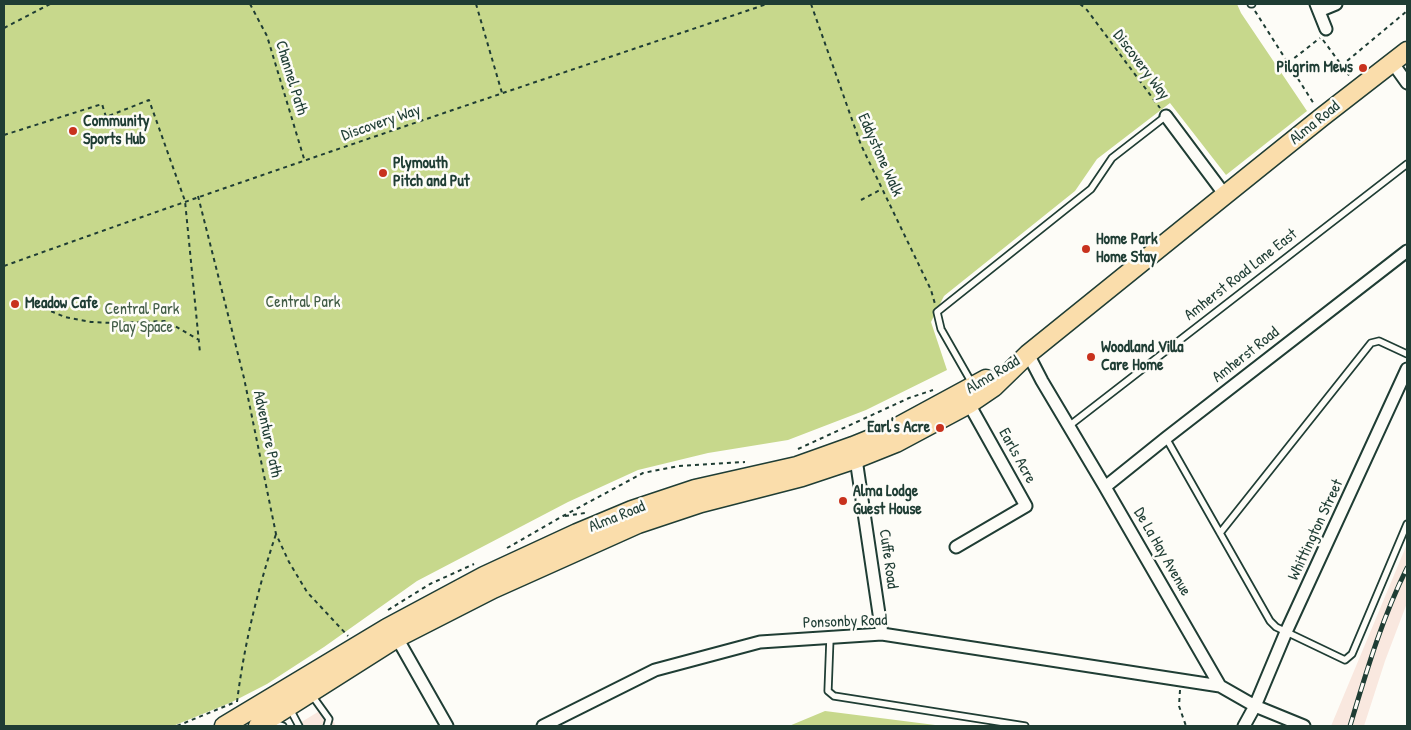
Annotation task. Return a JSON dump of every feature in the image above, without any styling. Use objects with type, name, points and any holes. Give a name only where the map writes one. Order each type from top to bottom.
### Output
[{"type":"main road","name":"Alma Road","points":[[1392,62],[1407,47]]},
{"type":"main road","name":"Alma Road","points":[[224,726],[238,709],[307,685],[493,589],[638,524],[701,503],[802,477],[856,459],[896,443],[969,404],[994,387],[1028,354],[1322,117],[1407,51]]},
{"type":"main road","name":"Alma Road","points":[[270,724],[289,707],[307,685],[368,639],[484,576],[632,510],[695,489],[797,466],[890,431],[974,387],[1028,354]]},
{"type":"street","points":[[1326,29],[1317,8],[1336,4]]},
{"type":"street","points":[[1392,62],[1407,83]]},
{"type":"street","points":[[1166,116],[1225,195]]},
{"type":"street","name":"Amherst Road","points":[[1106,486],[1407,251]]},
{"type":"street","name":"De La Hay Avenue","points":[[1028,354],[1220,686]]},
{"type":"street","name":"Whittington Street","points":[[1244,726],[1255,706],[1286,632],[1407,369]]},
{"type":"street","name":"Earls Acre","points":[[956,547],[1026,506],[969,404]]},
{"type":"street","name":"Cuffe Road","points":[[856,459],[882,634]]},
{"type":"street","name":"Ponsonby Road","points":[[543,726],[655,670],[760,642],[882,634],[1220,686]]},
{"type":"street","points":[[397,638],[447,726]]},
{"type":"street","points":[[1220,686],[1255,706],[1304,726]]},
{"type":"lane","points":[[974,387],[941,329],[937,312],[1091,189],[1112,158],[1166,116]]},
{"type":"lane","name":"Amherst Road Lane East","points":[[1069,426],[1407,164]]},
{"type":"lane","points":[[1220,533],[1371,343],[1379,341],[1407,354]]},
{"type":"lane","points":[[1166,438],[1270,621],[1276,627],[1345,660],[1352,654],[1407,524]]},
{"type":"lane","points":[[830,638],[828,691],[834,696],[1026,726]]},
{"type":"lane","points":[[307,685],[329,719],[327,726]]},
{"type":"lane","points":[[275,696],[289,707],[299,726]]},
{"type":"path","points":[[4,28],[50,4]]},
{"type":"path","name":"Channel Path","points":[[250,4],[267,36],[304,162]]},
{"type":"path","points":[[476,4],[502,93]]},
{"type":"path","name":"Discovery Way","points":[[4,266],[198,196],[304,162],[767,4]]},
{"type":"path","name":"Eddystone Walk","points":[[811,4],[861,145],[931,290],[937,312]]},
{"type":"path","name":"Discovery Way","points":[[1080,4],[1087,10],[1166,116]]},
{"type":"path","points":[[1251,4],[1322,117]]},
{"type":"path","points":[[1341,66],[1407,11]]},
{"type":"path","points":[[1288,63],[1321,37],[1341,66],[1360,87]]},
{"type":"path","points":[[4,135],[102,104],[106,117],[149,100],[185,201],[200,353]]},
{"type":"path","points":[[860,200],[882,189]]},
{"type":"path","name":"Adventure Path","points":[[198,196],[244,378],[276,534],[289,562],[308,592],[347,636],[368,639]]},
{"type":"path","points":[[29,302],[66,317],[91,322],[166,321],[199,340]]},
{"type":"path","points":[[177,726],[238,709],[248,641],[264,572],[276,534]]},
{"type":"path","points":[[1182,680],[1179,706],[1186,726]]},
{"type":"shaded area","points":[[1407,544],[1407,603],[1385,661],[1364,726],[1331,726]]},
{"type":"shaded area","points":[[326,707],[336,726],[295,726]]},
{"type":"green space","name":"Central Park","points":[[4,4],[1237,4],[1241,13],[1307,111],[1226,175],[1170,103],[1097,159],[1075,191],[944,296],[931,322],[947,370],[866,410],[788,440],[708,453],[638,470],[568,502],[417,581],[324,647],[267,684],[232,702],[173,726],[4,726]]},
{"type":"green space","points":[[825,711],[943,726],[789,726]]},
{"type":"railway","points":[[1350,726],[1382,626],[1407,568]]},
{"type":"place","name":"Pilgrim Mews","points":[[1363,68]]},
{"type":"place","name":"Community Sports Hub","points":[[73,131]]},
{"type":"place","name":"Plymouth Pitch and Put","points":[[383,173]]},
{"type":"place","name":"Home Park Home Stay","points":[[1086,249]]},
{"type":"place","name":"Meadow Cafe","points":[[15,304]]},
{"type":"place","name":"Woodland Villa Care Home","points":[[1091,357]]},
{"type":"place","name":"Earl's Acre","points":[[940,428]]},
{"type":"place","name":"Alma Lodge Guest House","points":[[843,501]]},
{"type":"park label","name":"Central Park Play Space","points":[[142,319]]}]
